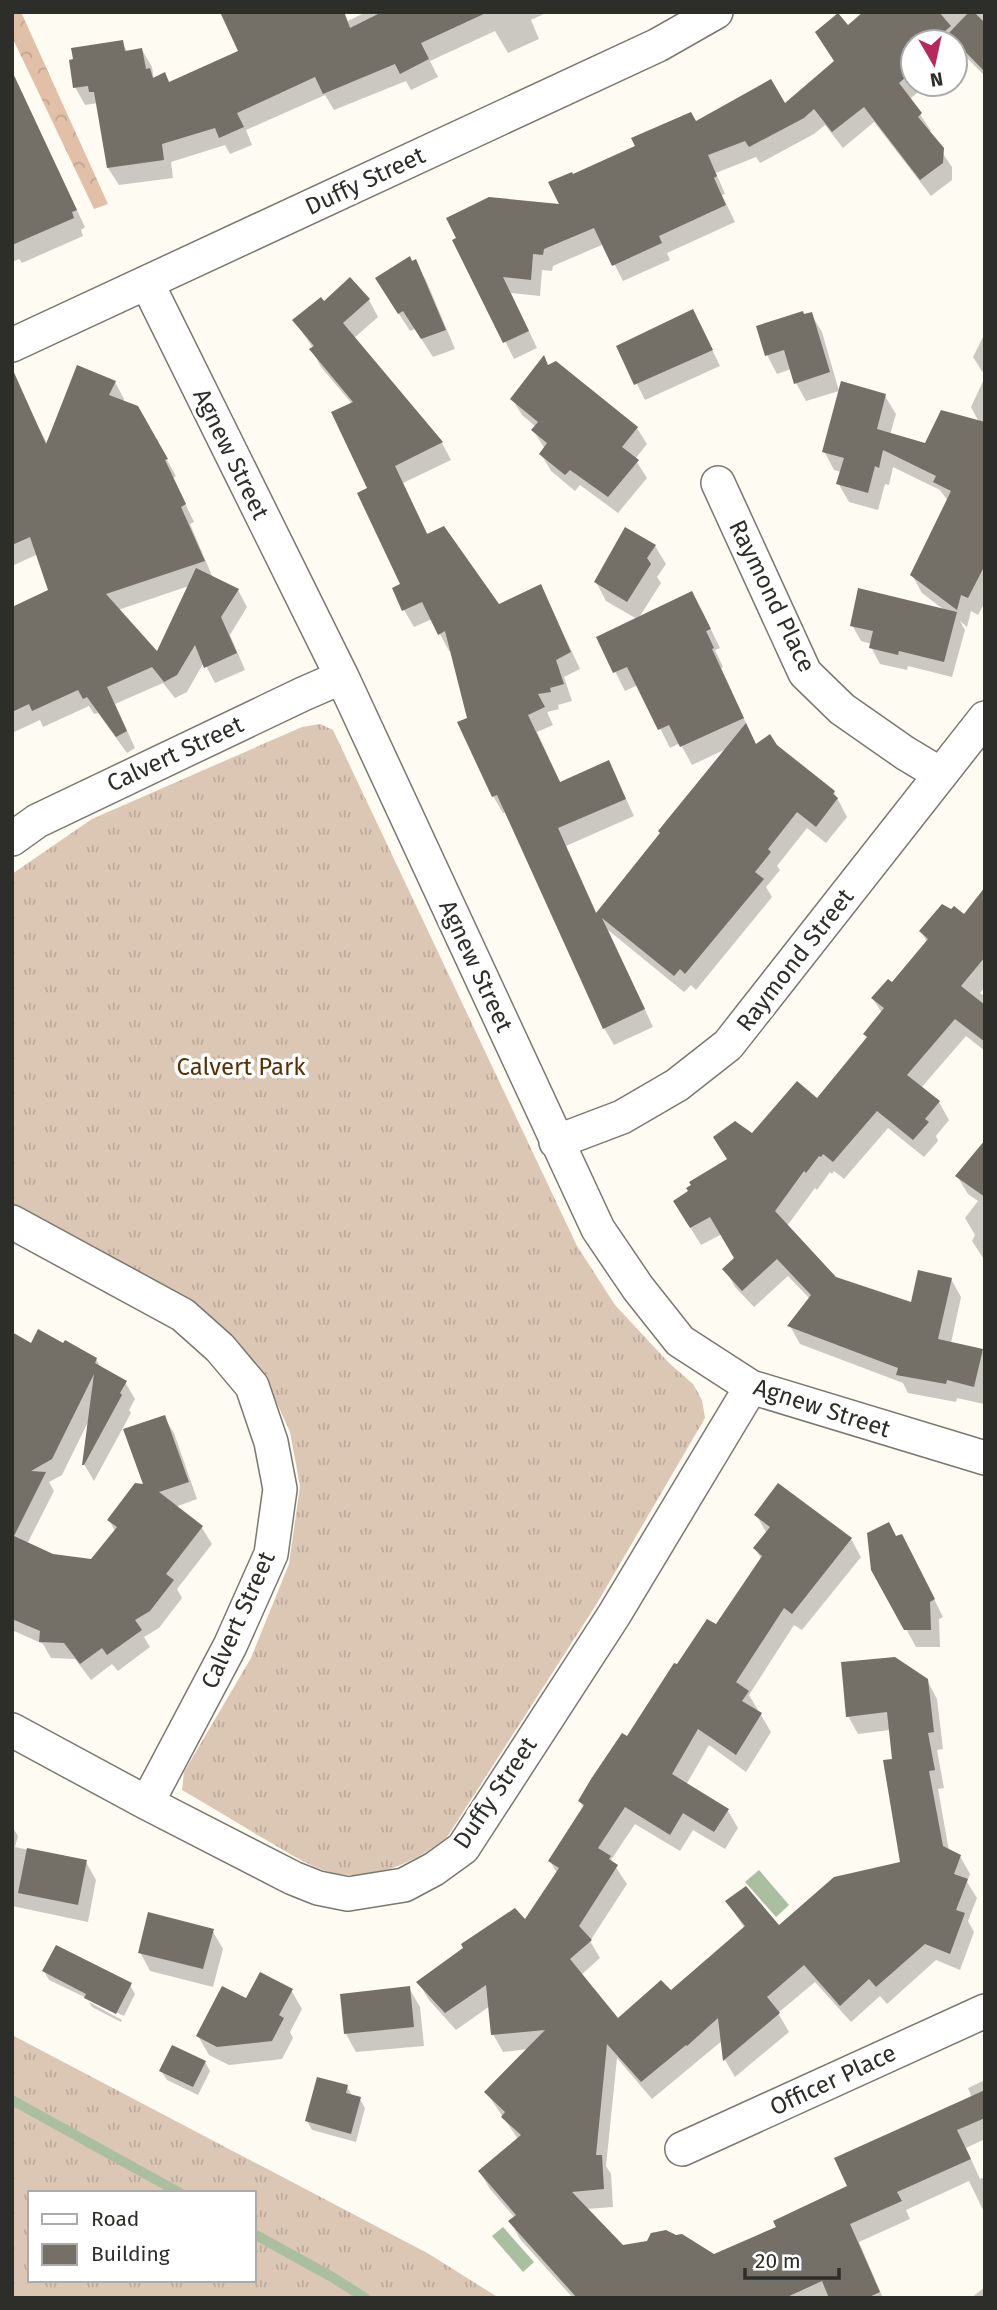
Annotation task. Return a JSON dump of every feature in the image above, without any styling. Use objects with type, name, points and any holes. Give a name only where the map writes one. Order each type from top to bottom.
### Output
[{"type":"street","name":"Duffy Street","points":[[12,345],[658,45],[716,12]]},
{"type":"street","name":"Agnew Street","points":[[147,283],[342,677],[598,1228],[646,1298],[680,1341],[751,1387],[985,1458]]},
{"type":"street","name":"Raymond Place","points":[[718,483],[805,673],[842,709],[940,774]]},
{"type":"street","name":"Calvert Street","points":[[12,839],[37,821],[80,799],[342,677]]},
{"type":"street","name":"Raymond Street","points":[[556,1142],[622,1118],[677,1085],[728,1045],[985,718]]},
{"type":"street","name":"Calvert Street","points":[[12,1222],[183,1315],[220,1348],[252,1386],[271,1442],[280,1489],[271,1554],[230,1646],[147,1803]]},
{"type":"street","name":"Duffy Street","points":[[12,1730],[147,1803],[293,1878],[318,1888],[348,1894],[404,1885],[434,1869],[463,1848],[614,1615],[751,1387]]},
{"type":"street","name":"Officer Place","points":[[682,2149],[985,2011]]},
{"type":"green space","points":[[12,12],[21,12],[108,204],[94,209],[12,37]]},
{"type":"green space","name":"Calvert Park","points":[[320,724],[333,730],[577,1246],[615,1305],[669,1363],[693,1384],[702,1400],[705,1418],[596,1605],[447,1837],[405,1863],[356,1875],[339,1874],[307,1863],[182,1790],[184,1772],[251,1658],[289,1564],[300,1486],[290,1432],[266,1379],[233,1336],[185,1298],[12,1204],[12,874],[92,819],[302,727]]},
{"type":"green space","points":[[12,2035],[429,2254],[499,2298],[12,2298]]},
{"type":"shaded area","points":[[759,1870],[789,1905],[776,1917],[745,1882]]},
{"type":"shaded area","points":[[503,2227],[534,2262],[523,2272],[492,2236]]},
{"type":"building","points":[[220,12],[344,12],[350,28],[382,12],[488,12],[421,43],[429,59],[400,74],[395,64],[323,94],[315,77],[237,113],[244,127],[219,138],[215,128],[162,144],[164,160],[107,168],[94,92],[89,92],[88,86],[73,88],[69,60],[73,59],[71,48],[123,40],[125,51],[142,48],[146,69],[150,68],[153,78],[165,72],[169,82],[238,51]]},
{"type":"building","points":[[863,12],[939,12],[951,26],[899,28],[899,98],[910,98],[922,113],[918,117],[944,148],[943,163],[920,180],[864,107],[832,132],[814,109],[804,118],[749,147],[745,141],[708,155],[717,176],[714,178],[726,205],[659,236],[662,243],[612,266],[594,228],[544,249],[543,255],[533,254],[531,280],[503,277],[529,331],[503,343],[452,240],[456,238],[446,218],[489,197],[559,204],[548,182],[572,172],[573,174],[635,146],[631,138],[691,112],[696,121],[771,79],[785,103],[834,61],[815,32],[838,13],[848,25]]},
{"type":"building","points":[[969,12],[974,12],[985,23],[985,72],[969,56],[969,28],[954,28]]},
{"type":"building","points":[[12,71],[77,210],[72,212],[74,218],[12,245]]},
{"type":"building","points":[[410,256],[412,261],[416,259],[446,330],[421,339],[403,311],[398,314],[375,278]]},
{"type":"building","points":[[350,277],[370,299],[343,323],[443,442],[395,466],[427,534],[444,526],[499,604],[541,584],[571,652],[556,660],[564,684],[550,688],[551,692],[538,694],[545,707],[528,715],[560,782],[609,760],[626,799],[558,828],[596,913],[660,833],[658,831],[746,723],[756,744],[770,734],[777,745],[835,791],[833,794],[838,798],[816,827],[797,812],[768,849],[771,852],[755,872],[764,879],[685,974],[680,969],[674,976],[602,918],[645,1009],[603,1029],[497,795],[492,797],[457,722],[467,718],[445,631],[438,635],[422,602],[402,611],[392,588],[400,584],[357,493],[367,488],[331,412],[353,402],[309,349],[314,346],[292,320],[321,297],[324,301]]},
{"type":"building","points":[[693,309],[713,350],[634,385],[616,346]]},
{"type":"building","points":[[803,311],[804,314],[812,312],[830,372],[794,384],[784,350],[765,356],[756,326]]},
{"type":"building","points":[[544,355],[548,365],[556,361],[638,427],[622,447],[639,460],[608,497],[570,470],[565,475],[539,454],[547,443],[531,430],[538,422],[510,399]]},
{"type":"building","points":[[77,365],[116,381],[109,395],[138,406],[168,459],[165,460],[186,504],[181,507],[205,561],[106,594],[157,651],[196,568],[239,589],[221,617],[237,653],[204,668],[195,645],[177,675],[164,682],[152,667],[107,687],[127,731],[116,737],[87,697],[83,699],[78,690],[32,711],[29,704],[12,712],[12,607],[48,590],[30,537],[12,545],[12,368],[46,444]]},
{"type":"building","points":[[841,381],[886,394],[877,429],[925,443],[941,410],[985,422],[985,565],[968,598],[961,595],[957,610],[910,575],[951,491],[933,482],[936,476],[883,450],[879,468],[875,466],[868,493],[836,484],[844,458],[822,452]]},
{"type":"building","points":[[625,527],[656,545],[647,558],[651,564],[627,602],[594,582]]},
{"type":"building","points":[[858,588],[957,612],[944,662],[899,651],[898,655],[869,648],[873,631],[850,626]]},
{"type":"building","points":[[692,591],[711,629],[706,631],[714,648],[712,649],[744,718],[680,747],[669,725],[658,730],[627,667],[613,673],[596,637]]},
{"type":"building","points":[[985,887],[985,957],[961,986],[985,1005],[985,1042],[955,1019],[907,1075],[940,1101],[925,1119],[929,1122],[913,1140],[877,1111],[833,1162],[823,1154],[819,1156],[806,1173],[804,1171],[775,1211],[836,1277],[911,1302],[918,1270],[952,1278],[938,1339],[983,1349],[974,1387],[947,1380],[946,1384],[896,1375],[898,1368],[787,1326],[811,1295],[777,1259],[742,1291],[722,1269],[734,1258],[710,1217],[690,1228],[673,1201],[688,1191],[686,1188],[691,1185],[689,1182],[727,1159],[713,1137],[735,1121],[752,1133],[797,1081],[817,1098],[867,1037],[863,1034],[884,1008],[871,998],[888,979],[892,982],[928,939],[919,931],[942,904],[951,909],[954,906],[964,914]]},
{"type":"building","points":[[985,1140],[985,1197],[955,1176]]},
{"type":"building","points":[[38,1329],[97,1358],[95,1363],[127,1381],[120,1393],[122,1395],[82,1465],[94,1374],[52,1459],[31,1471],[46,1472],[14,1536],[53,1554],[91,1559],[117,1527],[107,1520],[135,1483],[143,1484],[123,1429],[165,1415],[189,1482],[159,1492],[203,1526],[166,1574],[174,1580],[150,1611],[135,1620],[142,1630],[107,1655],[102,1648],[80,1664],[64,1643],[39,1642],[40,1631],[12,1619],[12,1332],[31,1343]]},
{"type":"building","points":[[778,1483],[852,1538],[792,1614],[784,1608],[736,1682],[749,1691],[742,1701],[762,1713],[736,1755],[698,1729],[672,1774],[729,1809],[714,1832],[683,1813],[670,1835],[625,1807],[598,1848],[611,1856],[609,1859],[618,1865],[579,1926],[592,1940],[570,1959],[618,2018],[661,1980],[671,1990],[745,1926],[725,1901],[746,1886],[779,1925],[834,1877],[900,1862],[883,1760],[892,1759],[887,1712],[846,1717],[841,1662],[895,1657],[928,1679],[934,1732],[928,1733],[935,1770],[929,1771],[943,1846],[961,1855],[954,1874],[968,1879],[956,1910],[965,1913],[950,1954],[925,1944],[876,1987],[869,1979],[840,2006],[804,1965],[767,1997],[780,2013],[723,2061],[718,2018],[641,2082],[607,2044],[596,2155],[602,2155],[604,2189],[572,2192],[623,2245],[647,2241],[651,2233],[666,2230],[676,2235],[682,2234],[714,2254],[776,2227],[773,2221],[847,2186],[834,2158],[985,2090],[985,2118],[957,2130],[971,2159],[897,2192],[902,2201],[850,2224],[880,2292],[867,2298],[829,2298],[822,2281],[785,2298],[577,2298],[508,2221],[516,2215],[478,2171],[521,2135],[501,2117],[505,2112],[484,2092],[545,2030],[491,2035],[486,1985],[445,2013],[416,1982],[463,1948],[461,1944],[515,1908],[525,1919],[559,1868],[548,1861],[584,1805],[578,1801],[591,1779],[622,1733],[627,1736],[674,1663],[677,1664],[707,1619],[716,1624],[762,1556],[753,1548],[770,1527],[754,1515]]},
{"type":"building","points":[[889,1522],[896,1536],[902,1534],[935,1599],[930,1602],[931,1630],[904,1630],[871,1570],[867,1533]]},
{"type":"building","points":[[27,1848],[87,1860],[78,1905],[18,1893]]},
{"type":"building","points":[[148,1912],[214,1929],[203,1969],[138,1953]]},
{"type":"building","points":[[56,1945],[132,1983],[116,2014],[84,1998],[86,1994],[42,1971]]},
{"type":"building","points":[[260,1972],[293,1989],[279,2015],[284,2018],[272,2041],[217,2047],[196,2036],[222,1986],[246,1998]]},
{"type":"building","points":[[410,1986],[414,2027],[344,2034],[340,1994]]},
{"type":"building","points":[[172,2045],[206,2061],[193,2087],[159,2071]]},
{"type":"building","points":[[317,2077],[348,2085],[346,2093],[361,2097],[351,2134],[305,2121]]},
{"type":"waterway","points":[[12,2100],[176,2191]]},
{"type":"waterway","points":[[256,2235],[365,2298]]}]
